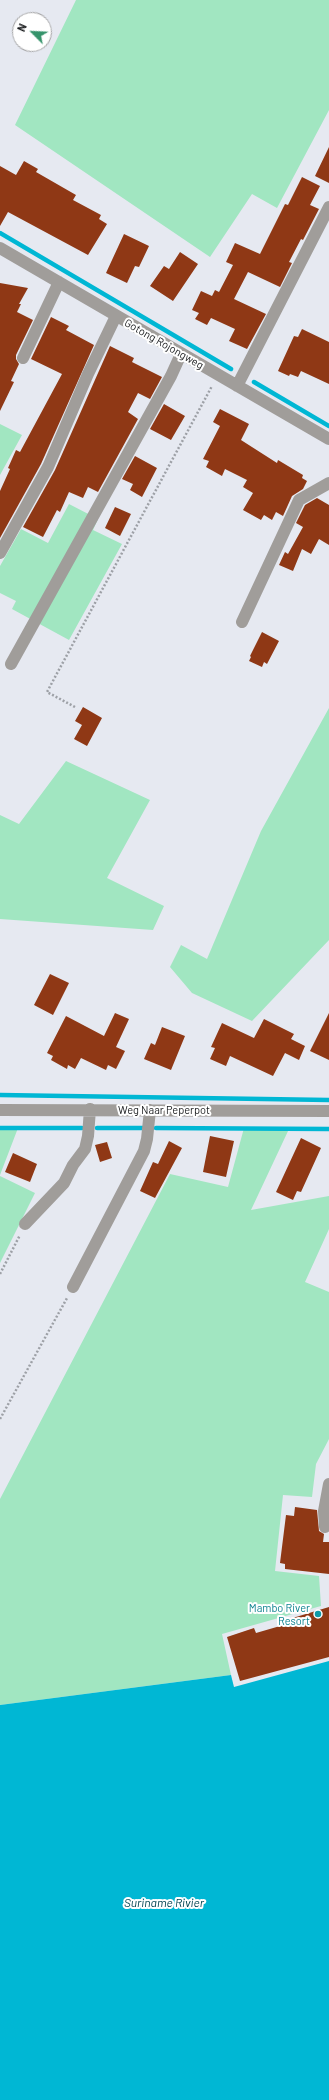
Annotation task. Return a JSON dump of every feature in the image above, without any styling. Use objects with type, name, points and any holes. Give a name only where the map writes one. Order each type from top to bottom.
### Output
[{"type":"street","points":[[237,386],[329,207]]},
{"type":"street","name":"Gotong Rojongweg","points":[[0,248],[329,439]]},
{"type":"street","points":[[23,358],[59,282]]},
{"type":"street","points":[[0,553],[48,467],[88,374],[116,316]]},
{"type":"street","points":[[11,664],[171,376],[181,354]]},
{"type":"street","points":[[242,622],[299,500],[329,483]]},
{"type":"street","points":[[25,1224],[64,1183],[73,1164],[85,1149],[88,1136],[90,1109]]},
{"type":"street","name":"Weg Naar Peperpot","points":[[0,1110],[90,1109],[329,1111]]},
{"type":"street","points":[[73,1287],[144,1151],[147,1139],[150,1110]]},
{"type":"street","points":[[325,1527],[324,1512],[329,1484]]},
{"type":"path","points":[[75,707],[47,692],[218,375]]},
{"type":"path","points":[[0,1274],[25,1224]]},
{"type":"path","points":[[0,1419],[73,1287]]},
{"type":"green space","points":[[76,0],[329,0],[329,110],[277,208],[252,194],[210,257],[15,125],[51,52],[52,52]]},
{"type":"green space","points":[[0,424],[22,435],[0,475]]},
{"type":"green space","points":[[69,504],[98,519],[93,530],[122,544],[69,640],[12,609],[16,601],[0,593],[0,566],[21,529],[48,543]]},
{"type":"green space","points":[[329,708],[329,940],[252,1021],[192,993],[170,967],[181,945],[207,959],[261,831]]},
{"type":"green space","points":[[66,761],[150,800],[107,878],[164,906],[153,930],[0,919],[0,815],[19,824]]},
{"type":"green space","points":[[0,1128],[18,1128],[0,1175]]},
{"type":"green space","points":[[244,1128],[289,1129],[251,1210],[329,1196],[329,1229],[305,1282],[329,1292],[329,1439],[316,1464],[312,1497],[283,1495],[275,1571],[319,1576],[321,1606],[222,1634],[231,1675],[0,1705],[0,1499],[170,1174],[228,1187]]},
{"type":"green space","points":[[0,1176],[35,1193],[0,1263]]},
{"type":"water","name":"Suriname Rivier","points":[[329,1661],[329,2100],[0,2100],[0,1705],[231,1675],[234,1687]]},
{"type":"building","points":[[329,147],[329,183],[315,176]]},
{"type":"building","points":[[24,161],[38,169],[36,172],[76,195],[73,200],[101,215],[99,219],[107,224],[88,255],[8,212],[0,226],[0,166],[16,175]]},
{"type":"building","points":[[302,177],[320,186],[310,205],[319,209],[303,240],[301,239],[289,262],[292,263],[280,287],[248,272],[234,299],[266,314],[247,349],[229,341],[235,329],[211,318],[207,325],[195,319],[199,313],[192,310],[201,291],[212,296],[215,290],[219,292],[233,265],[226,262],[235,243],[260,254],[285,204],[288,205]]},
{"type":"building","points":[[124,234],[149,246],[139,267],[135,266],[127,283],[106,273]]},
{"type":"building","points":[[180,252],[198,264],[173,301],[150,286],[164,266],[169,269]]},
{"type":"building","points":[[0,283],[28,288],[19,304],[21,304],[17,312],[33,320],[16,355],[16,359],[19,364],[11,381],[14,382],[0,411]]},
{"type":"building","points":[[51,317],[69,326],[66,330],[94,345],[41,464],[0,538],[0,491],[10,469],[8,468],[16,450],[20,452],[62,374],[31,359]]},
{"type":"building","points":[[302,329],[329,342],[329,384],[301,371],[298,377],[290,374],[289,376],[278,371],[294,336],[298,337]]},
{"type":"building","points":[[110,346],[134,358],[132,362],[162,377],[150,399],[138,393],[128,412],[138,419],[98,492],[88,487],[83,498],[69,492],[60,512],[57,510],[43,537],[23,527],[55,470]]},
{"type":"building","points":[[164,404],[185,416],[171,440],[150,429]]},
{"type":"building","points":[[220,409],[249,424],[241,440],[277,463],[278,460],[303,475],[302,478],[307,481],[303,489],[292,496],[283,516],[276,512],[272,520],[264,515],[261,520],[243,510],[253,493],[243,487],[247,480],[225,469],[222,476],[206,467],[209,461],[203,459],[220,426],[213,422]]},
{"type":"building","points":[[135,456],[157,468],[142,497],[130,490],[133,484],[122,479]]},
{"type":"building","points":[[317,498],[329,505],[329,545],[319,539],[311,554],[302,549],[293,571],[279,565],[285,552],[288,554],[303,527],[296,523],[305,505]]},
{"type":"building","points":[[115,507],[131,514],[120,536],[105,528]]},
{"type":"building","points":[[262,632],[279,641],[267,664],[264,662],[262,667],[249,661]]},
{"type":"building","points":[[83,707],[102,718],[87,746],[74,739],[82,725],[75,721]]},
{"type":"building","points":[[50,974],[69,983],[53,1015],[34,1005]]},
{"type":"building","points":[[115,1013],[129,1019],[116,1047],[125,1051],[116,1069],[108,1065],[106,1070],[81,1058],[75,1069],[68,1065],[67,1069],[51,1060],[53,1056],[47,1053],[66,1016],[104,1036]]},
{"type":"building","points":[[329,1013],[329,1060],[310,1051]]},
{"type":"building","points":[[264,1019],[294,1034],[291,1039],[305,1046],[299,1060],[285,1053],[273,1076],[230,1056],[226,1066],[210,1059],[215,1048],[211,1047],[222,1023],[254,1038]]},
{"type":"building","points":[[162,1027],[185,1036],[171,1070],[144,1059],[151,1043],[155,1045]]},
{"type":"building","points":[[210,1136],[234,1141],[226,1177],[203,1172]]},
{"type":"building","points":[[301,1138],[321,1148],[301,1192],[297,1191],[293,1200],[276,1192]]},
{"type":"building","points":[[169,1141],[182,1148],[155,1198],[140,1191],[153,1162],[158,1164]]},
{"type":"building","points":[[107,1142],[112,1158],[100,1162],[95,1145]]},
{"type":"building","points":[[13,1153],[37,1164],[30,1182],[5,1172]]},
{"type":"building","points":[[295,1507],[317,1510],[319,1531],[324,1534],[323,1542],[329,1542],[329,1574],[285,1569],[285,1564],[280,1563],[286,1515],[294,1516]]},
{"type":"building","name":"Mambo River Resort","points":[[329,1607],[329,1657],[240,1681],[227,1637],[254,1628],[256,1633],[287,1624],[286,1620]]},
{"type":"waterway","points":[[0,233],[231,369]]},
{"type":"waterway","points":[[254,382],[329,426]]},
{"type":"waterway","points":[[0,1095],[329,1100]]},
{"type":"waterway","points":[[0,1128],[82,1128]]},
{"type":"waterway","points":[[97,1128],[144,1128]]},
{"type":"waterway","points":[[156,1128],[329,1129]]},
{"type":"place","name":"Mambo River Resort","points":[[318,1614]]}]
